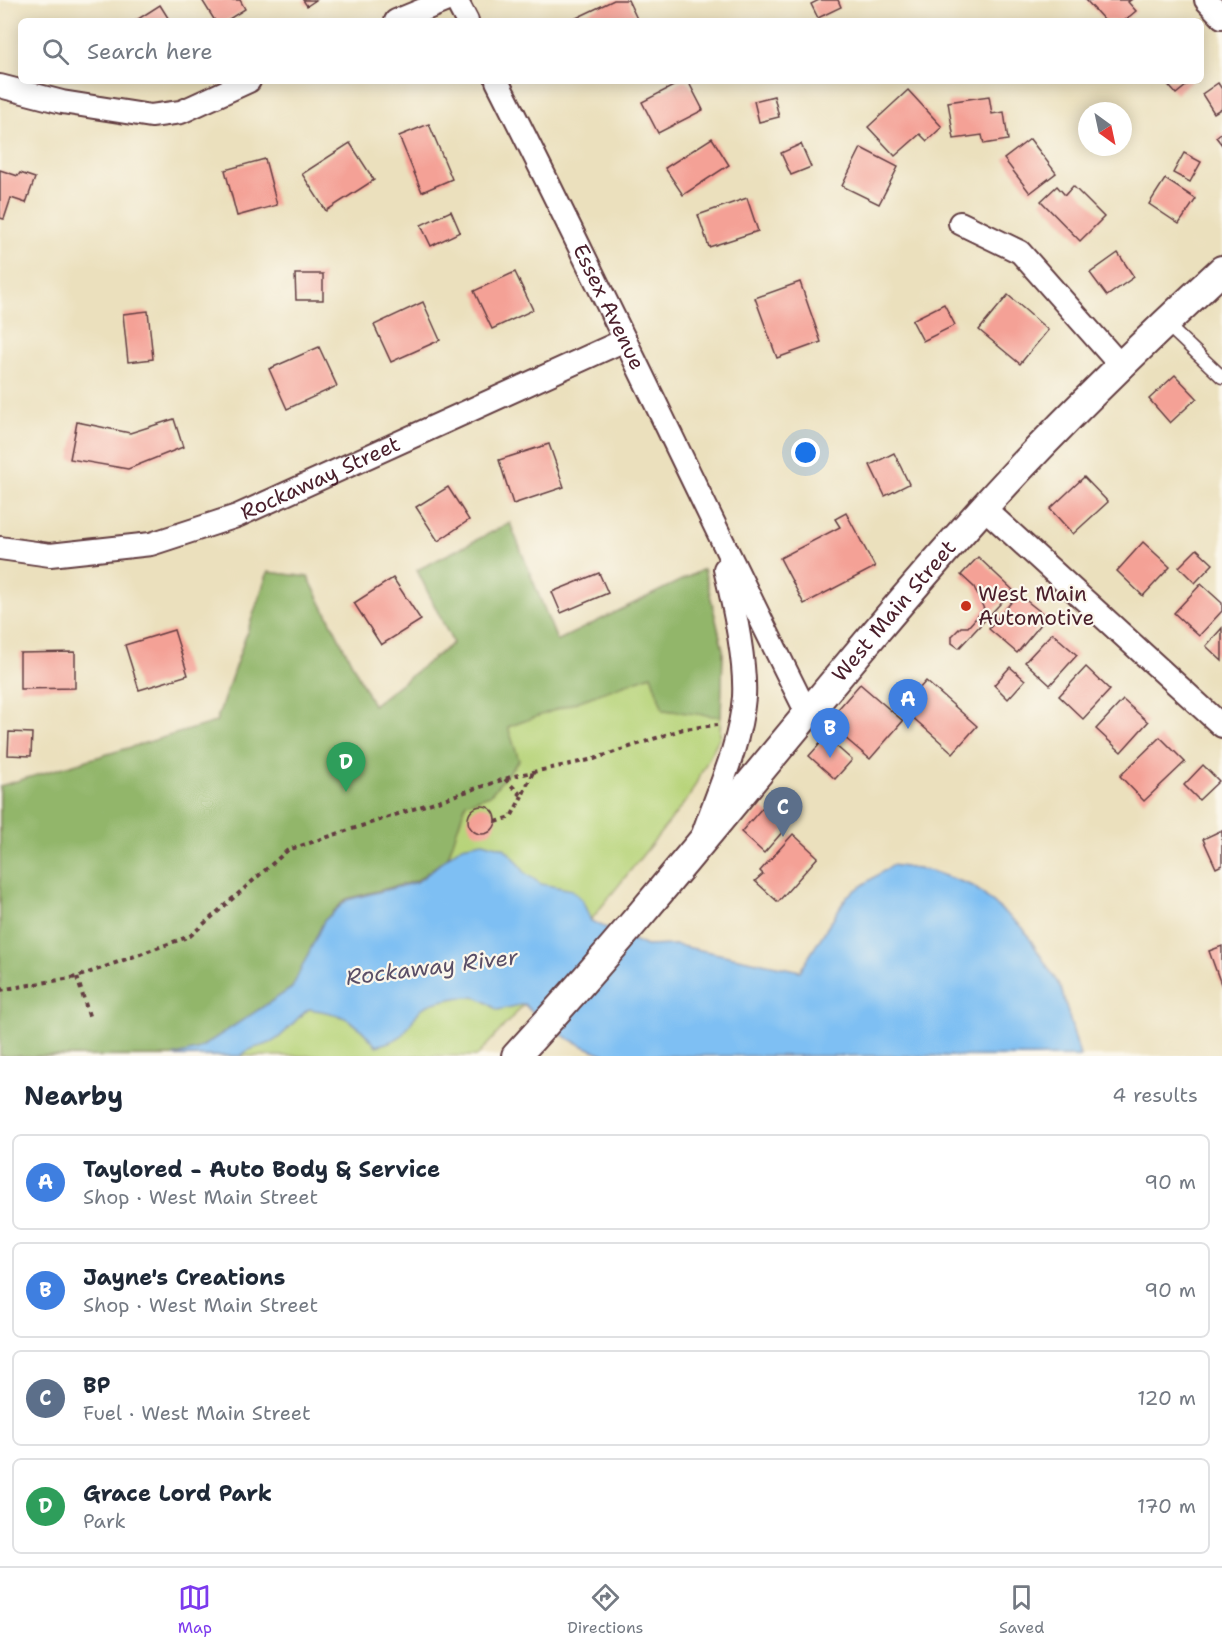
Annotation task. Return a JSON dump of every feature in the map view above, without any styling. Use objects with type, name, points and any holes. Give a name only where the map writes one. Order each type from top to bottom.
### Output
[{"type":"street","points":[[403,18],[447,0]]},
{"type":"street","points":[[456,0],[465,18]]},
{"type":"street","points":[[1206,0],[1222,17]]},
{"type":"street","points":[[0,86],[62,102],[151,116],[181,112],[242,84]]},
{"type":"street","name":"Essex Avenue","points":[[498,84],[807,713]]},
{"type":"street","points":[[960,223],[1020,252],[1120,365]]},
{"type":"street","name":"West Main Street","points":[[516,1056],[698,847],[807,713],[984,508],[1120,365],[1222,270]]},
{"type":"street","name":"Rockaway Street","points":[[0,548],[50,555],[151,543],[237,516],[625,340]]},
{"type":"street","points":[[984,508],[1222,726]]},
{"type":"street","name":"Essex Avenue","points":[[698,847],[735,745],[744,697],[734,607],[717,533]]},
{"type":"lane","points":[[1165,323],[1222,376]]},
{"type":"path","points":[[0,990],[77,977],[190,936],[288,850],[504,779],[594,759],[683,729],[739,723]]},
{"type":"path","points":[[496,822],[512,817],[534,772]]},
{"type":"path","points":[[504,779],[522,796]]},
{"type":"path","points":[[77,977],[90,1019]]},
{"type":"green space","points":[[510,523],[557,641],[704,569],[723,650],[720,736],[689,797],[524,1004],[477,1056],[0,1056],[0,786],[216,722],[268,572],[308,577],[373,705],[453,643],[417,570]]},
{"type":"green space","points":[[510,523],[557,641],[704,569],[723,650],[721,717],[663,710],[651,675],[508,727],[519,760],[490,795],[466,803],[448,857],[416,881],[346,899],[324,921],[292,988],[197,1050],[173,1056],[0,1056],[0,786],[216,722],[268,572],[308,577],[373,705],[453,643],[417,570]]},
{"type":"water","name":"Rockaway River","points":[[483,842],[504,848],[525,873],[541,884],[572,890],[582,900],[591,921],[646,946],[676,945],[800,971],[847,896],[892,865],[931,871],[973,886],[1023,928],[1061,988],[1080,1056],[609,1056],[563,1036],[542,1022],[524,1004],[498,1010],[481,999],[465,997],[425,1007],[420,1010],[403,1034],[394,1040],[376,1046],[347,1019],[309,1009],[277,1039],[241,1056],[173,1056],[197,1050],[292,988],[324,921],[347,900],[417,882],[462,846]]},
{"type":"building","points":[[202,0],[240,0],[245,9],[231,18],[213,18]]},
{"type":"building","points":[[303,0],[316,0],[307,6]]},
{"type":"building","points":[[614,0],[628,0],[637,18],[576,18]]},
{"type":"building","points":[[819,0],[838,0],[841,7],[818,18],[811,4]]},
{"type":"building","points":[[1086,0],[1131,0],[1128,2],[1136,11],[1128,18],[1102,18]]},
{"type":"building","points":[[160,5],[168,18],[140,18]]},
{"type":"building","points":[[1218,83],[1222,89],[1222,108],[1214,113],[1202,94]]},
{"type":"building","points":[[677,84],[690,84],[703,110],[658,133],[642,102]]},
{"type":"building","points":[[1168,84],[1188,84],[1176,94]]},
{"type":"building","points":[[908,90],[942,127],[927,141],[920,134],[895,156],[868,127]]},
{"type":"building","points":[[774,96],[779,117],[759,122],[754,101]]},
{"type":"building","points":[[989,96],[992,114],[1004,112],[1008,140],[984,144],[982,135],[954,139],[948,102]]},
{"type":"building","points":[[429,124],[452,179],[422,192],[399,136]]},
{"type":"building","points":[[1222,132],[1222,145],[1216,137]]},
{"type":"building","points":[[712,138],[729,165],[683,195],[665,168]]},
{"type":"building","points":[[1030,139],[1056,173],[1030,193],[1004,159]]},
{"type":"building","points":[[350,143],[374,180],[326,211],[302,174]]},
{"type":"building","points":[[801,144],[811,167],[791,175],[781,153]]},
{"type":"building","points":[[861,148],[898,167],[879,204],[842,186]]},
{"type":"building","points":[[1184,153],[1201,162],[1190,182],[1173,173]]},
{"type":"building","points":[[265,159],[277,205],[237,216],[225,170]]},
{"type":"building","points":[[0,170],[18,176],[20,173],[35,178],[26,203],[11,198],[4,219],[0,218]]},
{"type":"building","points":[[1165,179],[1196,199],[1179,224],[1149,204]]},
{"type":"building","points":[[1057,186],[1065,195],[1073,186],[1104,217],[1080,241],[1041,201]]},
{"type":"building","points":[[747,198],[758,231],[709,247],[698,215]]},
{"type":"building","points":[[451,211],[460,232],[431,246],[421,225]]},
{"type":"building","points":[[1118,253],[1134,277],[1107,296],[1090,273]]},
{"type":"building","points":[[515,272],[533,310],[492,329],[474,291]]},
{"type":"building","points":[[295,274],[323,274],[323,300],[296,300]]},
{"type":"building","points":[[800,282],[821,342],[777,358],[755,298]]},
{"type":"building","points":[[1008,295],[1048,330],[1020,364],[979,330]]},
{"type":"building","points":[[423,302],[440,340],[391,362],[374,325]]},
{"type":"building","points":[[944,304],[955,325],[923,341],[912,320]]},
{"type":"building","points":[[148,311],[153,359],[128,362],[123,314]]},
{"type":"building","points":[[319,347],[337,386],[287,409],[269,369]]},
{"type":"building","points":[[1175,375],[1197,398],[1170,423],[1149,399]]},
{"type":"building","points":[[174,419],[183,447],[128,469],[70,459],[77,422],[130,433]]},
{"type":"building","points":[[549,444],[564,487],[513,504],[499,460]]},
{"type":"building","points":[[894,453],[909,484],[885,496],[870,465]]},
{"type":"building","points":[[1084,477],[1108,502],[1073,534],[1050,509]]},
{"type":"building","points":[[448,487],[469,520],[438,541],[416,507]]},
{"type":"building","points":[[846,513],[875,567],[804,604],[780,558],[840,527],[835,519]]},
{"type":"building","points":[[1143,542],[1170,567],[1143,596],[1117,571]]},
{"type":"building","points":[[1197,549],[1213,564],[1195,583],[1179,567]]},
{"type":"building","points":[[978,557],[1013,590],[959,648],[952,643],[952,636],[961,627],[968,627],[984,609],[974,587],[961,575]]},
{"type":"building","points":[[599,573],[608,593],[561,613],[552,592]]},
{"type":"building","points":[[393,578],[421,620],[381,645],[354,603]]},
{"type":"building","points":[[1201,584],[1222,603],[1222,611],[1199,636],[1174,613]]},
{"type":"building","points":[[1018,594],[1047,617],[1017,653],[989,629]]},
{"type":"building","points":[[1222,628],[1222,661],[1206,646]]},
{"type":"building","points":[[174,630],[188,675],[139,690],[125,645]]},
{"type":"building","points":[[1052,633],[1077,655],[1050,685],[1025,662]]},
{"type":"building","points":[[75,652],[75,688],[20,689],[20,653]]},
{"type":"building","points":[[1010,667],[1025,680],[1008,699],[994,685]]},
{"type":"building","points":[[1086,667],[1110,690],[1083,719],[1059,696]]},
{"type":"building","points":[[926,681],[977,726],[953,753],[902,708]]},
{"type":"building","points":[[860,684],[903,721],[870,759],[838,732],[831,740],[820,730]]},
{"type":"building","points":[[1123,700],[1148,722],[1121,752],[1096,729]]},
{"type":"building","points":[[9,732],[32,733],[31,756],[8,755]]},
{"type":"building","points":[[826,737],[852,760],[835,779],[809,756]]},
{"type":"building","points":[[1160,737],[1185,762],[1144,801],[1120,776]]},
{"type":"building","points":[[1203,765],[1219,781],[1199,800],[1184,785]]},
{"type":"building","points":[[482,806],[492,810],[496,820],[492,830],[482,834],[472,830],[468,820],[472,810]]},
{"type":"building","points":[[762,808],[785,829],[764,853],[741,832]]},
{"type":"building","points":[[1222,830],[1222,865],[1216,868],[1203,839]]},
{"type":"building","points":[[793,834],[818,857],[778,902],[755,881],[763,874],[760,871]]},
{"type":"building","points":[[1222,946],[1222,987],[1209,951]]},
{"type":"place","name":"West Main Automotive","points":[[966,606]]},
{"type":"place","name":"Taylored - Auto Body & Service","points":[[908,729]]},
{"type":"place","name":"Jayne's Creations","points":[[830,758]]},
{"type":"place","name":"Grace Lord Park","points":[[346,792]]},
{"type":"place","name":"BP","points":[[783,837]]}]
